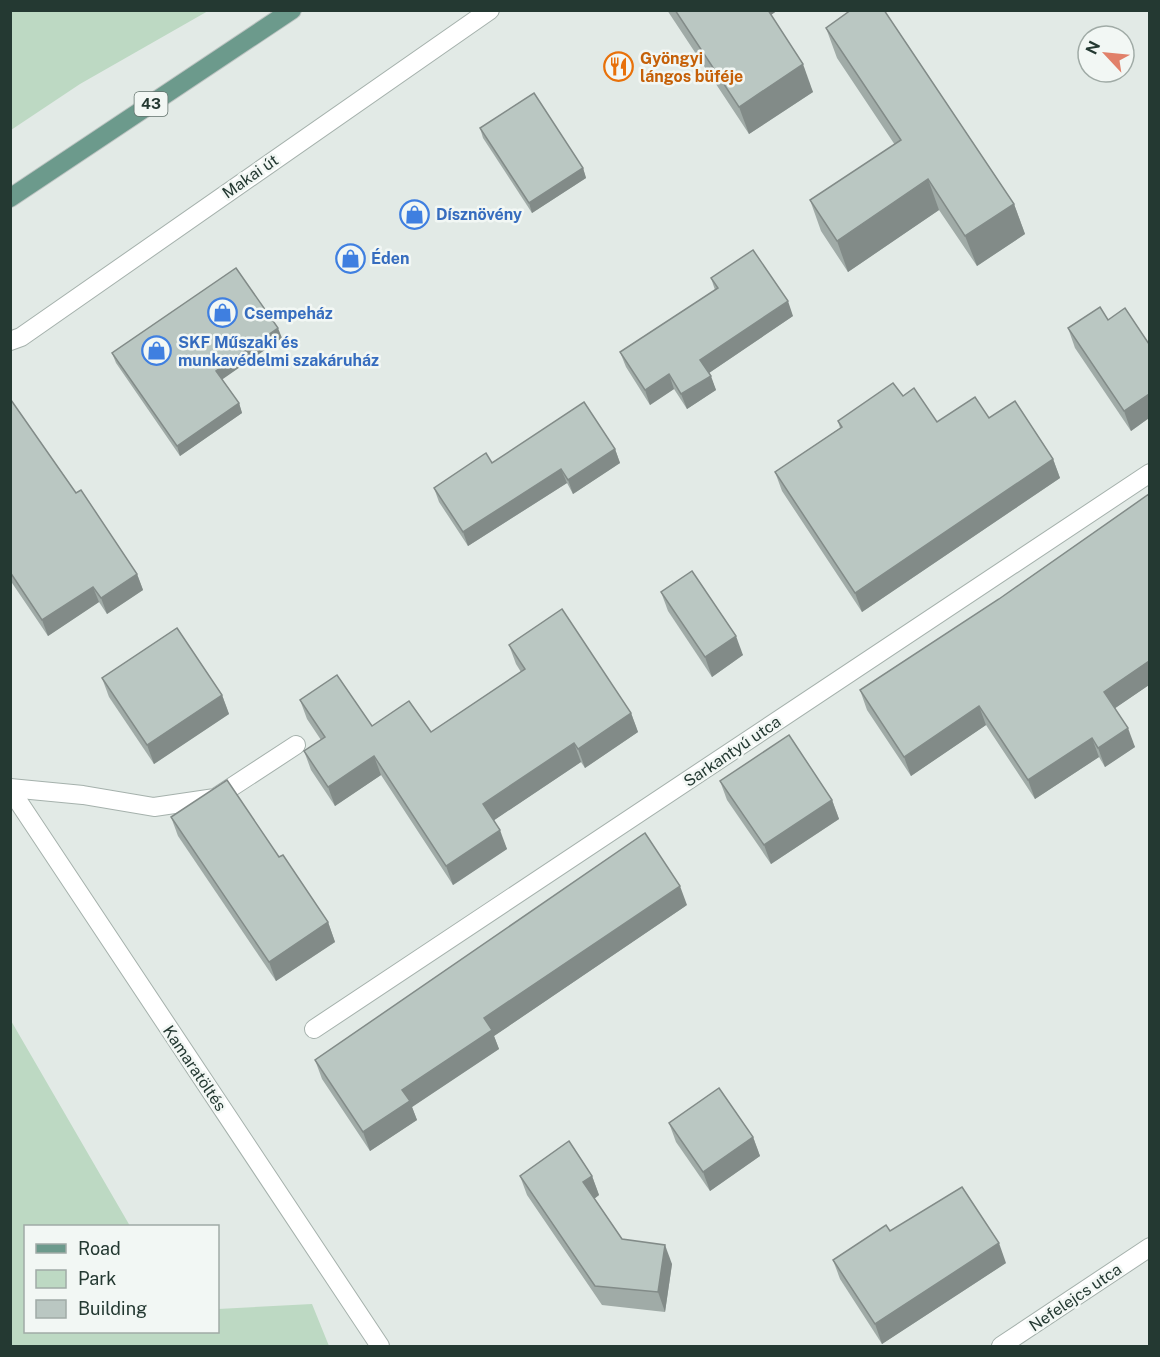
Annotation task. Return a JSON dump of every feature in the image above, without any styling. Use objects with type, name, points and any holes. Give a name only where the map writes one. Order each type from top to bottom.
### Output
[{"type":"main road","name":"43","points":[[10,198],[292,10]]},
{"type":"street","name":"Makai út","points":[[10,342],[489,10]]},
{"type":"street","name":"Sarkantyú utca","points":[[314,1029],[1149,472]]},
{"type":"street","points":[[10,788],[83,795],[154,807],[215,798],[296,745]]},
{"type":"street","name":"Kamaratöltés","points":[[10,788],[380,1347]]},
{"type":"street","name":"Nefelejcs utca","points":[[1001,1347],[1149,1247]]},
{"type":"green space","points":[[11,10],[208,11],[80,84],[11,130]]},
{"type":"green space","points":[[10,1019],[129,1225],[24,1225],[24,1333],[219,1333],[219,1309],[312,1304],[329,1346],[11,1346]]},
{"type":"building","points":[[675,10],[768,10],[803,64],[739,107]]},
{"type":"building","points":[[851,10],[884,10],[1014,204],[965,236],[928,179],[837,241],[810,200],[901,140],[826,28]]},
{"type":"building","points":[[534,93],[583,168],[529,203],[480,128]]},
{"type":"building","points":[[753,250],[788,301],[700,360],[711,376],[681,394],[669,374],[645,390],[620,352],[718,288],[711,278]]},
{"type":"building","points":[[236,268],[278,328],[216,371],[239,403],[177,446],[112,353]]},
{"type":"building","points":[[1100,307],[1108,320],[1125,308],[1149,344],[1149,394],[1124,411],[1068,328]]},
{"type":"building","points":[[893,383],[903,396],[914,388],[937,422],[975,397],[989,418],[1015,401],[1053,459],[855,593],[775,472],[842,427],[838,421]]},
{"type":"building","points":[[11,400],[76,493],[81,490],[137,574],[101,598],[93,587],[42,620],[10,572]]},
{"type":"building","points":[[584,402],[615,449],[568,480],[561,469],[463,532],[434,488],[486,453],[492,463]]},
{"type":"building","points":[[1149,494],[1149,661],[1104,692],[1128,728],[1098,748],[1092,738],[1028,780],[979,706],[904,757],[860,690],[999,599]]},
{"type":"building","points":[[692,571],[736,636],[705,657],[661,592]]},
{"type":"building","points":[[562,609],[631,713],[578,749],[574,743],[483,804],[500,830],[446,866],[374,756],[328,787],[304,751],[325,737],[300,700],[337,675],[372,726],[409,701],[431,732],[525,669],[509,645]]},
{"type":"building","points":[[177,628],[222,695],[147,745],[102,678]]},
{"type":"building","points":[[789,735],[832,800],[764,845],[720,781]]},
{"type":"building","points":[[227,780],[279,857],[283,855],[328,922],[269,962],[171,817]]},
{"type":"building","points":[[645,833],[680,886],[484,1018],[492,1030],[402,1090],[410,1101],[363,1132],[315,1060]]},
{"type":"building","points":[[719,1088],[753,1137],[703,1172],[669,1123]]},
{"type":"building","points":[[569,1141],[592,1176],[583,1182],[622,1239],[665,1245],[658,1292],[595,1286],[520,1176]]},
{"type":"building","points":[[962,1187],[999,1243],[875,1324],[833,1260],[886,1225],[890,1231]]},
{"type":"place","name":"Gyöngyi lángos büféje","points":[[619,67]]},
{"type":"place","name":"Dísznövény","points":[[415,214]]},
{"type":"place","name":"Éden","points":[[350,258]]},
{"type":"place","name":"Csempeház","points":[[223,313]]},
{"type":"place","name":"SKF Műszaki és munkavédelmi szakáruház","points":[[157,351]]}]
